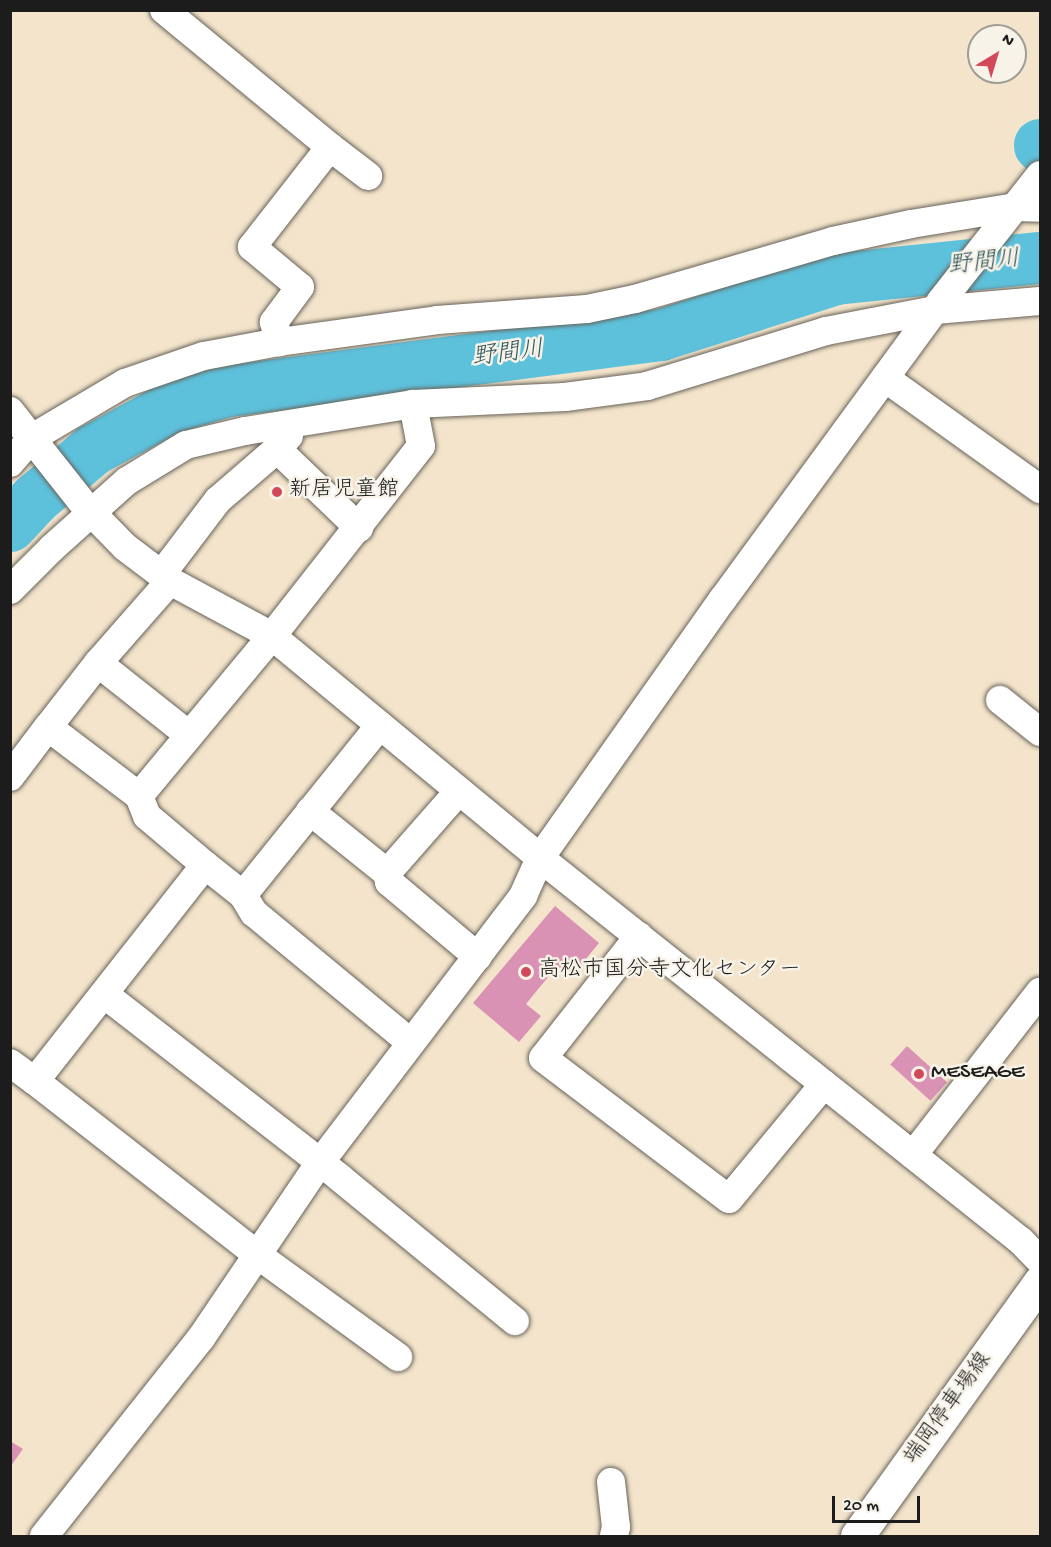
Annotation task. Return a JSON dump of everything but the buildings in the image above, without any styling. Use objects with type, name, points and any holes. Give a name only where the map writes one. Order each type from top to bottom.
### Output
[{"type":"main road","name":"端岡停車場線","points":[[857,1536],[1041,1281]]},
{"type":"street","points":[[164,10],[368,176]]},
{"type":"street","points":[[279,342],[274,322],[300,287],[252,247],[330,147]]},
{"type":"street","points":[[44,1536],[201,1338],[259,1256],[319,1164],[523,896],[540,858],[716,609],[938,306],[1021,211],[1041,175]]},
{"type":"street","points":[[10,463],[125,383],[204,356],[279,342],[437,320],[587,309],[635,299],[833,241],[911,224],[1021,211]]},
{"type":"street","points":[[10,590],[88,509],[127,481],[186,445],[245,431],[413,404],[565,397],[647,386],[826,331],[938,306],[1041,301]]},
{"type":"street","points":[[885,378],[1037,479]]},
{"type":"street","points":[[139,796],[272,636],[359,528],[421,446],[413,404]]},
{"type":"street","points":[[10,411],[88,509],[125,548],[166,578],[272,636],[540,858],[1021,1241],[1041,1261]]},
{"type":"street","points":[[10,777],[166,578],[218,500],[277,449],[301,423]]},
{"type":"street","points":[[277,449],[359,528]]},
{"type":"street","points":[[98,663],[189,735]]},
{"type":"street","points":[[1000,700],[1041,732]]},
{"type":"street","points":[[243,895],[380,725]]},
{"type":"street","points":[[48,727],[139,796],[147,816],[243,895],[254,913],[410,1042]]},
{"type":"street","points":[[387,873],[459,791]]},
{"type":"street","points":[[310,811],[387,873],[389,882],[478,957]]},
{"type":"street","points":[[34,1081],[205,865]]},
{"type":"street","points":[[639,936],[543,1058],[729,1199],[824,1084]]},
{"type":"street","points":[[913,1155],[1041,992]]},
{"type":"street","points":[[104,994],[319,1164],[340,1178],[515,1322]]},
{"type":"street","points":[[10,1063],[259,1256],[398,1357]]},
{"type":"street","points":[[611,1482],[616,1527],[614,1536]]},
{"type":"waterway","name":"野間川","points":[[10,526],[34,500],[93,450],[170,408],[229,391],[661,335],[836,279],[1040,258]]},
{"type":"place","name":"新居児童館","points":[[277,492]]},
{"type":"place","name":"高松市国分寺文化センター","points":[[526,972]]},
{"type":"place","name":"MESEAGE","points":[[919,1074]]}]
